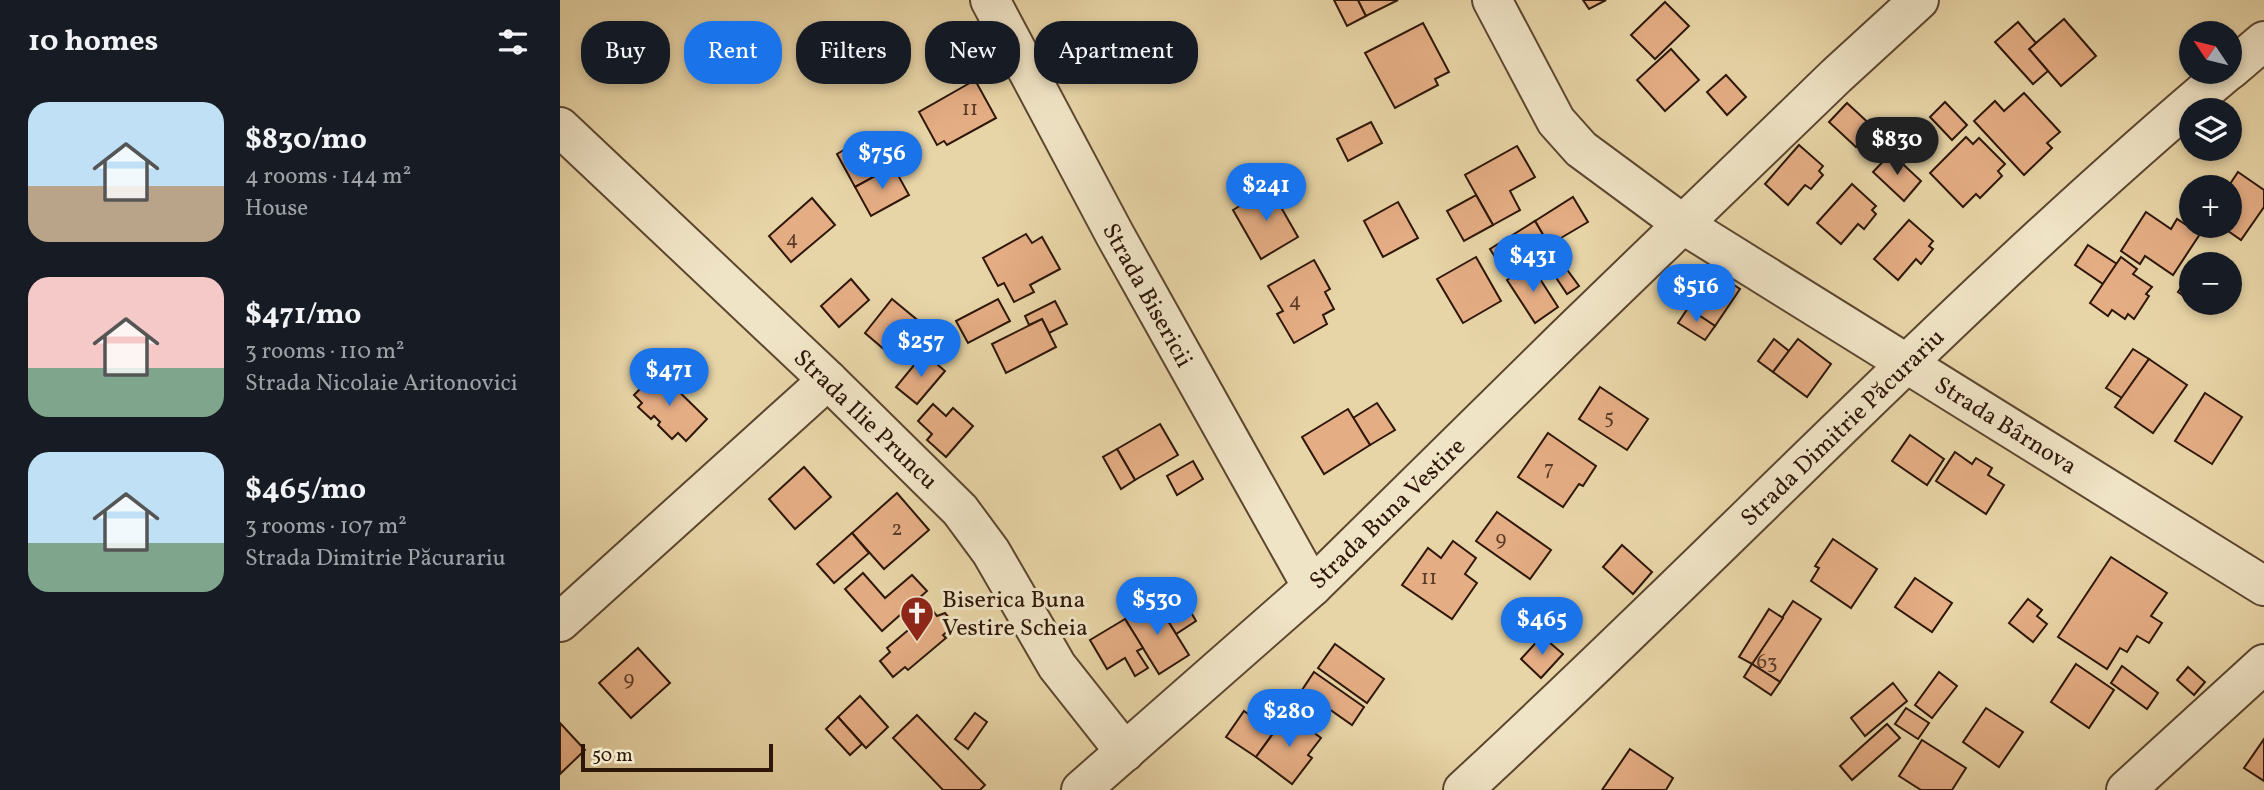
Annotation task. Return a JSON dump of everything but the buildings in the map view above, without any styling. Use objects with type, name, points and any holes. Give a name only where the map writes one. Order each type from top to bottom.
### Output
[{"type":"street","name":"Strada Bisericii","points":[[990,0],[1115,235],[1312,587]]},
{"type":"street","name":"Strada Bârnova","points":[[1492,0],[1556,121],[1581,149],[1621,181],[1684,225],[2264,586]]},
{"type":"street","name":"Strada Buna Vestire","points":[[1081,790],[1312,587],[1836,76],[1919,0]]},
{"type":"street","name":"Strada Dimitrie Păcurariu","points":[[2242,59],[2264,41]]},
{"type":"street","name":"Strada Dimitrie Păcurariu","points":[[1463,790],[1552,708],[2029,246],[2213,84]]},
{"type":"street","name":"Strada Ilie Pruncu","points":[[560,127],[828,380],[960,510],[976,530],[1057,666],[1125,752]]},
{"type":"street","points":[[560,622],[828,380]]},
{"type":"street","points":[[2126,790],[2264,664]]},
{"type":"place","name":"Biserica Buna Vestire Scheia","points":[[917,643]]}]
